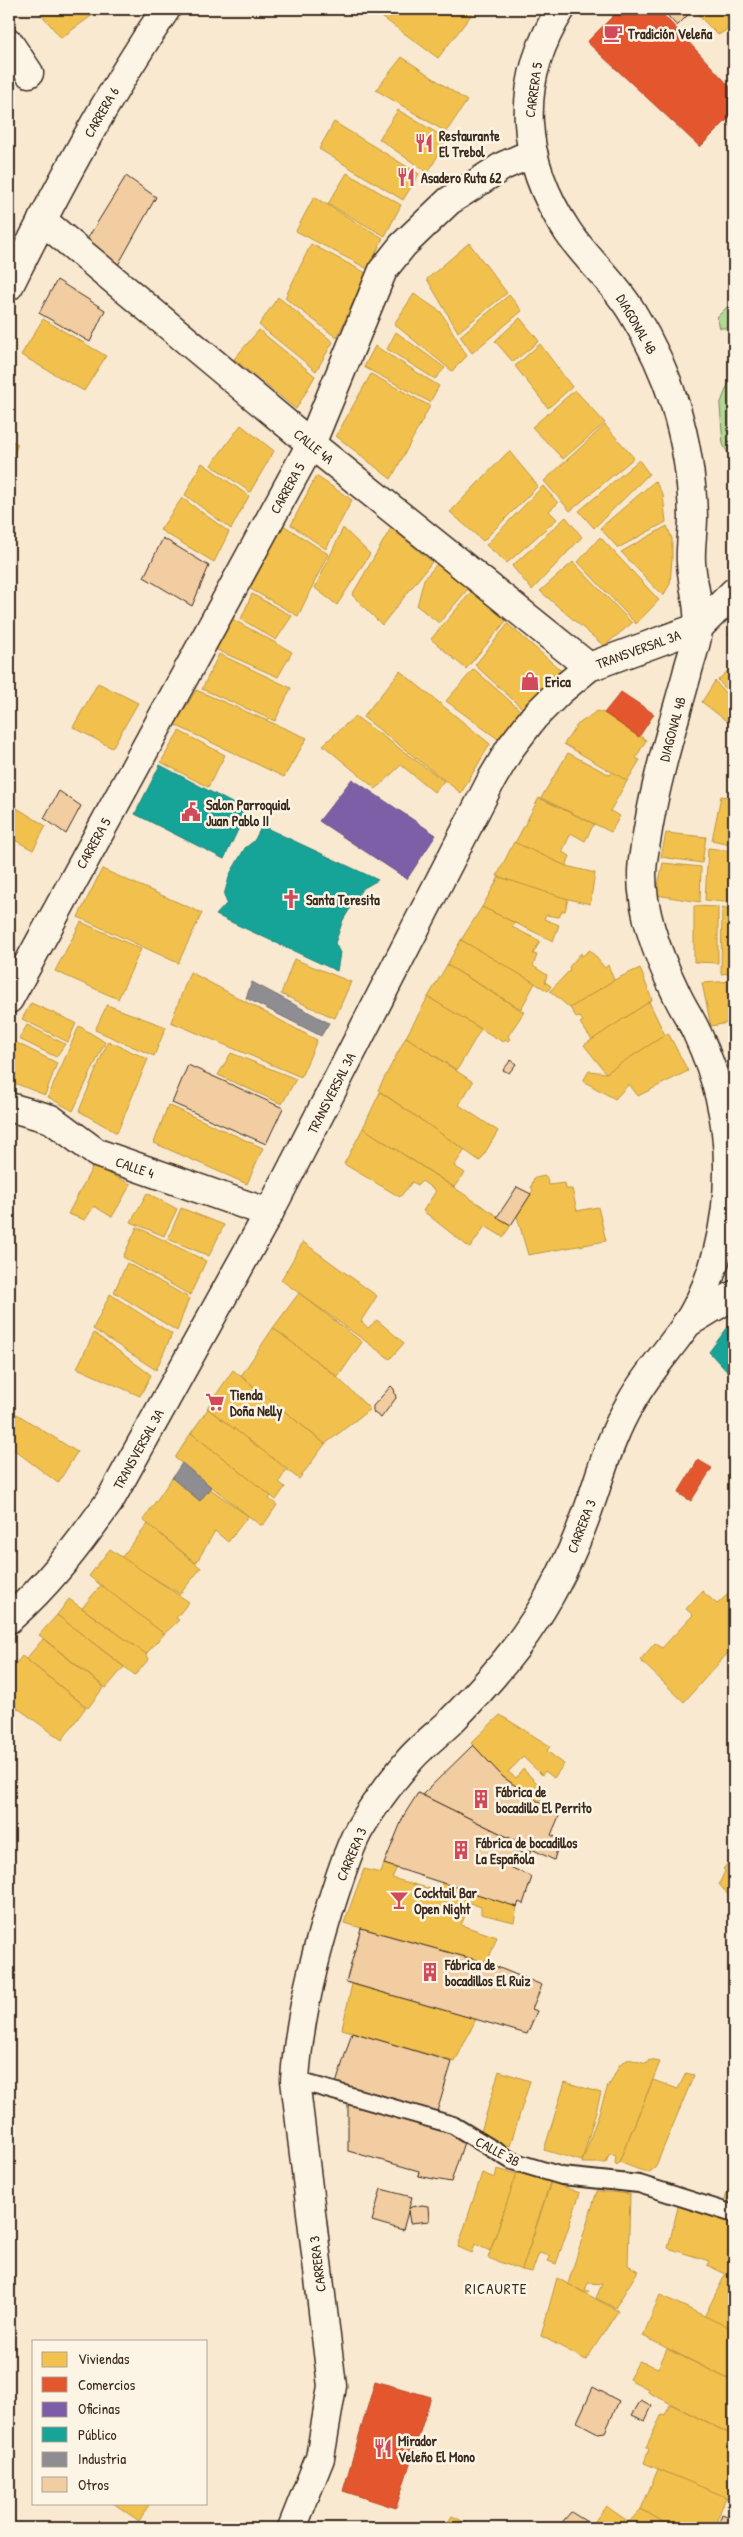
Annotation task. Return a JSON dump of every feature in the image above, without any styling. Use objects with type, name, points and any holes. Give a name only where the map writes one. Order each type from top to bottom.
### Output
[{"type":"street","name":"CARRERA 6","points":[[9,286],[42,220],[110,95],[166,9]]},
{"type":"street","name":"CARRERA 5","points":[[9,999],[311,444],[384,270],[403,245],[425,222],[476,182],[532,154],[528,128],[532,76],[538,52],[549,28],[562,9]]},
{"type":"street","points":[[9,43],[29,73]]},
{"type":"street","name":"DIAGONAL 4B","points":[[532,154],[542,182],[560,217],[576,242],[609,279],[631,310],[666,376],[678,412],[692,486],[691,562],[699,627],[654,796],[642,868],[644,902],[652,932],[678,998],[695,1029],[709,1061],[726,1130],[730,1202],[711,1270],[686,1324]]},
{"type":"street","name":"CALLE 4A","points":[[42,220],[311,444],[589,667]]},
{"type":"street","points":[[699,627],[734,592]]},
{"type":"street","name":"TRANSVERSAL 3A","points":[[9,1619],[51,1577],[82,1540],[109,1502],[269,1213],[492,778],[511,747],[534,717],[560,691],[589,667],[699,627]]},
{"type":"street","name":"CALLE 4","points":[[9,1107],[51,1119],[97,1153],[269,1213]]},
{"type":"street","name":"CARRERA 3","points":[[292,2528],[320,2458],[332,2386],[295,2080],[297,2047],[311,1974],[329,1909],[359,1830],[409,1760],[478,1694],[536,1620],[559,1579],[579,1536],[618,1423],[657,1361],[686,1324],[734,1294]]},
{"type":"lane","name":"CALLE 3B","points":[[295,2080],[453,2124],[512,2161],[562,2176],[640,2184],[734,2214]]},
{"type":"green space","points":[[734,300],[734,328],[720,328],[717,317]]},
{"type":"green space","points":[[734,380],[734,465],[723,444],[720,405],[729,382]]},
{"type":"building: Viviendas","points":[[37,9],[101,9],[61,38]]},
{"type":"building: Viviendas","points":[[371,9],[476,9],[438,58]]},
{"type":"building: Viviendas","points":[[692,9],[723,9],[732,27],[718,35]]},
{"type":"building: Viviendas","points":[[402,57],[467,101],[446,132],[376,90]]},
{"type":"building: Viviendas","points":[[9,63],[19,77],[9,84]]},
{"type":"building: Viviendas","points":[[398,110],[447,139],[428,173],[379,139]]},
{"type":"building: Viviendas","points":[[334,122],[419,174],[403,200],[319,149]]},
{"type":"building: Viviendas","points":[[347,173],[401,205],[385,236],[328,204]]},
{"type":"building: Viviendas","points":[[314,197],[383,238],[368,269],[296,231]]},
{"type":"building: Viviendas","points":[[469,243],[507,293],[458,332],[427,279]]},
{"type":"building: Viviendas","points":[[311,244],[366,273],[337,338],[285,298]]},
{"type":"building: Viviendas","points":[[414,294],[441,312],[467,356],[452,371],[394,324]]},
{"type":"building: Viviendas","points":[[509,295],[522,311],[472,353],[460,336]]},
{"type":"building: Viviendas","points":[[278,297],[333,342],[316,371],[259,325]]},
{"type":"building: Viviendas","points":[[520,318],[539,341],[513,362],[495,341]]},
{"type":"building: Viviendas","points":[[43,319],[106,356],[84,391],[21,355]]},
{"type":"building: Viviendas","points":[[259,330],[315,376],[296,409],[234,359]]},
{"type":"building: Viviendas","points":[[396,332],[445,368],[435,379],[387,349]]},
{"type":"building: Viviendas","points":[[540,344],[572,387],[548,408],[515,366]]},
{"type":"building: Viviendas","points":[[375,346],[439,386],[430,402],[364,367]]},
{"type":"building: Viviendas","points":[[371,374],[430,406],[391,479],[336,436]]},
{"type":"building: Viviendas","points":[[575,390],[605,423],[563,459],[532,427]]},
{"type":"building: Viviendas","points":[[241,425],[274,451],[250,492],[211,465]]},
{"type":"building: Viviendas","points":[[605,425],[634,458],[570,511],[544,481]]},
{"type":"building: Viviendas","points":[[9,439],[18,444],[9,465]]},
{"type":"building: Viviendas","points":[[509,451],[538,486],[483,541],[450,512]]},
{"type":"building: Viviendas","points":[[639,460],[649,474],[594,528],[579,511]]},
{"type":"building: Viviendas","points":[[202,463],[249,496],[231,529],[185,495]]},
{"type":"building: Viviendas","points":[[316,476],[352,500],[326,549],[291,525]]},
{"type":"building: Viviendas","points":[[655,481],[663,495],[666,522],[618,548],[600,528]]},
{"type":"building: Viviendas","points":[[543,486],[558,503],[549,511],[557,519],[507,563],[486,545]]},
{"type":"building: Viviendas","points":[[182,498],[229,532],[214,562],[160,530]]},
{"type":"building: Viviendas","points":[[566,517],[582,537],[532,590],[512,566]]},
{"type":"building: Viviendas","points":[[280,523],[328,554],[298,616],[247,587]]},
{"type":"building: Viviendas","points":[[667,526],[672,539],[672,558],[670,584],[663,596],[621,552]]},
{"type":"building: Viviendas","points":[[343,528],[370,554],[337,605],[315,588]]},
{"type":"building: Viviendas","points":[[391,528],[432,562],[382,625],[352,595]]},
{"type":"building: Viviendas","points":[[600,537],[659,600],[636,624],[578,562]]},
{"type":"building: Viviendas","points":[[573,562],[632,623],[604,646],[540,591]]},
{"type":"building: Viviendas","points":[[438,563],[468,589],[439,623],[417,606],[424,579]]},
{"type":"building: Viviendas","points":[[472,591],[506,621],[466,669],[431,639]]},
{"type":"building: Viviendas","points":[[252,594],[292,616],[276,640],[241,619]]},
{"type":"building: Viviendas","points":[[232,619],[292,652],[278,677],[215,649]]},
{"type":"building: Viviendas","points":[[508,624],[566,675],[524,710],[475,665]]},
{"type":"building: Viviendas","points":[[734,628],[734,642],[728,634]]},
{"type":"building: Viviendas","points":[[219,654],[291,688],[275,721],[202,689]]},
{"type":"building: Viviendas","points":[[734,665],[734,699],[718,680]]},
{"type":"building: Viviendas","points":[[474,669],[521,711],[498,739],[446,701]]},
{"type":"building: Viviendas","points":[[400,671],[490,744],[461,793],[363,717]]},
{"type":"building: Viviendas","points":[[715,681],[734,703],[734,716],[729,723],[702,702]]},
{"type":"building: Viviendas","points":[[98,683],[138,703],[112,748],[73,727]]},
{"type":"building: Viviendas","points":[[196,690],[307,738],[284,777],[175,725]]},
{"type":"building: Viviendas","points":[[597,711],[604,713],[646,740],[636,758],[640,760],[627,781],[564,744],[577,725]]},
{"type":"building: Viviendas","points":[[355,716],[444,781],[434,792],[401,765],[376,789],[323,745]]},
{"type":"building: Viviendas","points":[[179,731],[225,755],[208,787],[161,762]]},
{"type":"building: Viviendas","points":[[568,753],[610,775],[613,772],[627,781],[610,811],[620,816],[611,832],[541,798]]},
{"type":"building: Viviendas","points":[[721,796],[734,798],[734,845],[712,840]]},
{"type":"building: Viviendas","points":[[539,798],[594,824],[585,841],[571,833],[562,852],[570,856],[566,866],[515,843]]},
{"type":"building: Viviendas","points":[[12,805],[46,826],[33,850],[9,837],[9,811]]},
{"type":"building: Viviendas","points":[[666,833],[706,837],[702,863],[661,857]]},
{"type":"building: Viviendas","points":[[514,842],[566,866],[595,873],[590,904],[543,893],[497,876]]},
{"type":"building: Viviendas","points":[[708,848],[734,851],[734,903],[705,900]]},
{"type":"building: Viviendas","points":[[663,863],[701,867],[700,902],[656,895]]},
{"type":"building: Viviendas","points":[[102,869],[202,913],[178,963],[78,917]]},
{"type":"building: Viviendas","points":[[499,877],[568,899],[565,911],[562,911],[559,917],[546,915],[544,919],[559,925],[553,941],[482,907]]},
{"type":"building: Viviendas","points":[[694,906],[718,907],[718,963],[694,962]]},
{"type":"building: Viviendas","points":[[482,907],[515,923],[512,927],[540,941],[533,954],[537,955],[533,966],[547,975],[545,982],[551,986],[548,991],[461,940]]},
{"type":"building: Viviendas","points":[[722,908],[734,911],[734,973],[721,974]]},
{"type":"building: Viviendas","points":[[81,922],[141,949],[118,999],[55,971]]},
{"type":"building: Viviendas","points":[[461,940],[535,983],[521,1009],[447,965]]},
{"type":"building: Viviendas","points":[[590,950],[605,968],[608,965],[614,980],[570,1008],[550,991],[570,970],[569,967],[581,953],[582,956]]},
{"type":"building: Viviendas","points":[[294,959],[351,982],[335,1018],[281,994]]},
{"type":"building: Viviendas","points":[[447,965],[524,1012],[508,1036],[510,1039],[508,1041],[505,1039],[503,1042],[428,997]]},
{"type":"building: Viviendas","points":[[640,968],[652,1000],[592,1040],[580,1023],[583,1021],[580,1017],[577,1018],[570,1008],[614,980]]},
{"type":"building: Viviendas","points":[[190,972],[317,1040],[301,1077],[171,1022]]},
{"type":"building: Viviendas","points":[[734,981],[734,1022],[711,1026],[702,983]]},
{"type":"building: Viviendas","points":[[428,997],[481,1029],[457,1070],[406,1037]]},
{"type":"building: Viviendas","points":[[649,1002],[665,1035],[606,1073],[584,1045]]},
{"type":"building: Viviendas","points":[[31,1003],[76,1023],[68,1042],[22,1019]]},
{"type":"building: Viviendas","points":[[107,1005],[166,1027],[154,1056],[95,1030]]},
{"type":"building: Viviendas","points":[[27,1025],[65,1044],[56,1057],[19,1039]]},
{"type":"building: Viviendas","points":[[79,1026],[105,1042],[73,1111],[48,1097]]},
{"type":"building: Viviendas","points":[[668,1033],[688,1071],[638,1096],[629,1084],[615,1099],[583,1081],[589,1071],[606,1073]]},
{"type":"building: Viviendas","points":[[406,1037],[473,1082],[459,1105],[498,1131],[480,1161],[378,1090]]},
{"type":"building: Viviendas","points":[[13,1041],[57,1063],[45,1095],[9,1081],[9,1048]]},
{"type":"building: Viviendas","points":[[108,1041],[148,1059],[117,1133],[79,1111]]},
{"type":"building: Viviendas","points":[[231,1053],[296,1079],[282,1104],[218,1075]]},
{"type":"building: Viviendas","points":[[380,1092],[465,1150],[454,1166],[465,1173],[454,1187],[363,1128]]},
{"type":"building: Viviendas","points":[[168,1105],[263,1148],[247,1184],[154,1143]]},
{"type":"building: Viviendas","points":[[363,1128],[511,1225],[503,1237],[485,1226],[470,1248],[423,1211],[436,1191],[422,1181],[418,1185],[412,1182],[400,1197],[344,1164]]},
{"type":"building: Viviendas","points":[[93,1166],[131,1184],[112,1217],[94,1206],[85,1220],[68,1214]]},
{"type":"building: Viviendas","points":[[546,1176],[549,1185],[565,1183],[566,1189],[572,1189],[577,1211],[598,1207],[606,1241],[528,1255],[517,1216],[533,1190],[531,1187],[534,1178]]},
{"type":"building: Viviendas","points":[[147,1193],[177,1209],[164,1236],[131,1222]]},
{"type":"building: Viviendas","points":[[181,1208],[224,1225],[209,1256],[168,1239]]},
{"type":"building: Viviendas","points":[[137,1227],[206,1261],[190,1295],[123,1257]]},
{"type":"building: Viviendas","points":[[303,1242],[377,1296],[361,1321],[368,1328],[377,1320],[404,1343],[390,1359],[281,1280]]},
{"type":"building: Viviendas","points":[[127,1263],[189,1298],[177,1331],[114,1292]]},
{"type":"building: Viviendas","points":[[299,1293],[362,1342],[338,1377],[273,1328]]},
{"type":"building: Viviendas","points":[[110,1294],[172,1334],[156,1370],[93,1329]]},
{"type":"building: Viviendas","points":[[273,1328],[336,1376],[370,1409],[325,1444],[241,1376]]},
{"type":"building: Viviendas","points":[[94,1333],[151,1375],[140,1396],[77,1368]]},
{"type":"building: Viviendas","points":[[233,1370],[325,1444],[299,1479],[207,1408]]},
{"type":"building: Viviendas","points":[[208,1409],[287,1469],[279,1482],[285,1487],[276,1500],[191,1433]]},
{"type":"building: Viviendas","points":[[17,1414],[77,1452],[58,1483],[9,1446],[9,1427]]},
{"type":"building: Viviendas","points":[[191,1433],[271,1496],[269,1499],[277,1505],[264,1524],[260,1525],[175,1458]]},
{"type":"building: Viviendas","points":[[172,1478],[200,1501],[209,1488],[248,1516],[228,1542],[215,1531],[196,1563],[143,1520]]},
{"type":"building: Viviendas","points":[[148,1524],[201,1568],[180,1594],[121,1558]]},
{"type":"building: Viviendas","points":[[110,1549],[189,1602],[176,1618],[179,1620],[164,1634],[89,1576]]},
{"type":"building: Viviendas","points":[[101,1585],[164,1634],[146,1654],[82,1608]]},
{"type":"building: Viviendas","points":[[734,1589],[734,1646],[684,1702],[640,1660],[655,1643],[662,1648],[693,1615],[686,1609],[702,1591],[717,1604]]},
{"type":"building: Viviendas","points":[[69,1599],[146,1654],[149,1659],[135,1675],[57,1615]]},
{"type":"building: Viviendas","points":[[57,1615],[124,1667],[106,1688],[39,1635]]},
{"type":"building: Viviendas","points":[[43,1639],[104,1687],[88,1708],[26,1659]]},
{"type":"building: Viviendas","points":[[22,1656],[86,1707],[62,1740],[9,1702],[9,1672]]},
{"type":"building: Viviendas","points":[[500,1715],[550,1746],[547,1751],[564,1764],[554,1778],[545,1771],[542,1775],[523,1757],[508,1772],[516,1778],[523,1769],[547,1793],[538,1803],[503,1777],[471,1743]]},
{"type":"building: Viviendas","points":[[734,1856],[734,1902],[719,1884],[725,1871],[723,1869]]},
{"type":"building: Viviendas","points":[[384,1864],[397,1867],[392,1878],[438,1891],[443,1882],[517,1907],[514,1922],[481,1914],[481,1907],[470,1903],[461,1925],[497,1937],[487,1963],[344,1923],[364,1869],[381,1873]]},
{"type":"building: Viviendas","points":[[352,1984],[476,2019],[455,2062],[342,2029]]},
{"type":"building: Viviendas","points":[[629,2059],[647,2064],[649,2060],[660,2062],[619,2162],[617,2165],[615,2163],[616,2155],[609,2154],[606,2163],[582,2163],[609,2083],[620,2064]]},
{"type":"building: Viviendas","points":[[499,2071],[530,2081],[510,2146],[480,2135]]},
{"type":"building: Viviendas","points":[[686,2073],[694,2075],[655,2168],[648,2173],[619,2162],[653,2080],[678,2089]]},
{"type":"building: Viviendas","points":[[565,2082],[601,2093],[582,2161],[544,2150]]},
{"type":"building: Viviendas","points":[[497,2169],[517,2174],[490,2251],[475,2244],[472,2253],[458,2247],[482,2173],[495,2178]]},
{"type":"building: Viviendas","points":[[518,2170],[551,2179],[522,2270],[488,2258]]},
{"type":"building: Viviendas","points":[[734,2174],[734,2203],[725,2199]]},
{"type":"building: Viviendas","points":[[551,2182],[580,2193],[556,2264],[548,2261],[551,2256],[539,2253],[532,2272],[522,2270]]},
{"type":"building: Viviendas","points":[[597,2191],[630,2194],[628,2265],[638,2271],[615,2308],[596,2298],[602,2284],[588,2283],[585,2290],[589,2291],[586,2293],[568,2284]]},
{"type":"building: Viviendas","points":[[679,2203],[723,2214],[721,2219],[729,2222],[731,2216],[734,2217],[734,2278],[707,2265],[709,2261],[668,2248]]},
{"type":"building: Viviendas","points":[[725,2275],[734,2278],[734,2330],[704,2317]]},
{"type":"building: Viviendas","points":[[557,2278],[618,2311],[586,2360],[541,2336]]},
{"type":"building: Viviendas","points":[[660,2295],[734,2330],[734,2382],[643,2336]]},
{"type":"building: Viviendas","points":[[667,2349],[734,2382],[734,2436],[648,2392],[648,2389],[629,2379],[639,2361],[658,2368]]},
{"type":"building: Viviendas","points":[[670,2404],[734,2436],[734,2501],[644,2463],[649,2449],[646,2447],[662,2414],[665,2415]]},
{"type":"building: Viviendas","points":[[658,2469],[726,2497],[714,2528],[673,2528],[641,2509]]},
{"type":"building: Viviendas","points":[[114,2504],[149,2504],[139,2521]]},
{"type":"building: Viviendas","points":[[606,2506],[629,2522],[641,2509],[673,2528],[597,2528],[592,2525]]},
{"type":"building: Viviendas","points":[[452,2516],[468,2524],[465,2528],[444,2528]]},
{"type":"building: Comercios","points":[[620,9],[658,9],[734,91],[734,113],[700,147],[587,42]]},
{"type":"building: Comercios","points":[[621,692],[654,714],[639,737],[604,713]]},
{"type":"building: Comercios","points":[[698,1460],[712,1468],[691,1501],[678,1493]]},
{"type":"building: Comercios","points":[[375,2381],[431,2397],[396,2508],[343,2491]]},
{"type":"building: Oficinas","points":[[352,779],[436,835],[407,879],[319,821]]},
{"type":"building: Público","name":"Salon Parroquial Juan Pablo II","points":[[160,765],[247,811],[224,859],[135,814]]},
{"type":"building: Público","name":"Santa Teresita","points":[[262,826],[378,880],[362,889],[343,920],[335,943],[340,953],[337,971],[216,915],[227,903],[224,895],[230,874],[245,848],[254,841]]},
{"type":"building: Público","points":[[734,1319],[734,1379],[709,1352]]},
{"type":"building: Industria","points":[[252,982],[329,1023],[321,1036],[246,998]]},
{"type":"building: Industria","points":[[182,1463],[211,1487],[200,1501],[172,1478]]},
{"type":"building: Otros","points":[[662,9],[687,9],[690,13],[677,26]]},
{"type":"building: Otros","points":[[126,176],[156,197],[118,265],[86,241]]},
{"type":"building: Otros","points":[[57,280],[105,310],[90,342],[39,313]]},
{"type":"building: Otros","points":[[163,538],[209,566],[192,606],[144,577]]},
{"type":"building: Otros","points":[[59,791],[81,806],[66,834],[44,818]]},
{"type":"building: Otros","points":[[511,1060],[516,1064],[509,1073],[503,1070]]},
{"type":"building: Otros","points":[[188,1065],[283,1108],[266,1144],[172,1103]]},
{"type":"building: Otros","points":[[517,1187],[531,1194],[511,1225],[497,1217]]},
{"type":"building: Otros","points":[[391,1386],[394,1389],[396,1398],[381,1418],[373,1412],[373,1406]]},
{"type":"building: Otros","name":"Fábrica de bocadillo El Perrito","points":[[473,1745],[503,1777],[559,1816],[551,1835],[560,1839],[554,1860],[422,1795]]},
{"type":"building: Otros","name":"Fábrica de bocadillos La Española","points":[[418,1793],[532,1849],[529,1855],[517,1851],[510,1867],[532,1877],[523,1904],[519,1902],[517,1907],[384,1864],[404,1815]]},
{"type":"building: Otros","name":"Fábrica de bocadillos El Ruiz","points":[[361,1928],[487,1963],[542,1985],[532,2009],[537,2011],[527,2034],[346,1982]]},
{"type":"building: Otros","points":[[352,2032],[452,2062],[436,2115],[335,2087]]},
{"type":"building: Otros","points":[[348,2102],[454,2132],[465,2139],[451,2182],[418,2176],[419,2171],[348,2151]]},
{"type":"building: Otros","points":[[381,2189],[412,2197],[403,2230],[372,2221]]},
{"type":"building: Otros","points":[[428,2206],[429,2221],[410,2223],[408,2210],[411,2207]]},
{"type":"building: Otros","points":[[593,2387],[619,2401],[605,2432],[598,2433],[577,2422]]},
{"type":"building: Otros","points":[[641,2400],[652,2406],[645,2421],[632,2415]]},
{"type":"building: Otros","points":[[571,2512],[592,2525],[597,2528],[557,2528]]},
{"type":"building: Otros","points":[[722,2514],[732,2518],[728,2528],[717,2528]]},
{"type":"place","name":"Tradición Veleña","points":[[613,33]]},
{"type":"place","name":"Restaurante El Trebol","points":[[424,143]]},
{"type":"place","name":"Asadero Ruta 62","points":[[406,177]]},
{"type":"place","name":"Erica","points":[[530,681]]},
{"type":"place","name":"Salon Parroquial Juan Pablo II","points":[[191,812]]},
{"type":"place","name":"Santa Teresita","points":[[291,899]]},
{"type":"place","name":"Tienda Doña Nelly","points":[[215,1402]]},
{"type":"place","name":"Fábrica de bocadillo El Perrito","points":[[481,1799]]},
{"type":"place","name":"Fábrica de bocadillos La Española","points":[[461,1850]]},
{"type":"place","name":"Cocktail Bar Open Night","points":[[399,1900]]},
{"type":"place","name":"Fábrica de bocadillos El Ruiz","points":[[430,1972]]},
{"type":"place","name":"Mirador Veleño El Mono","points":[[383,2448]]},
{"type":"district","name":"RICAURTE","points":[[496,2288]]}]
